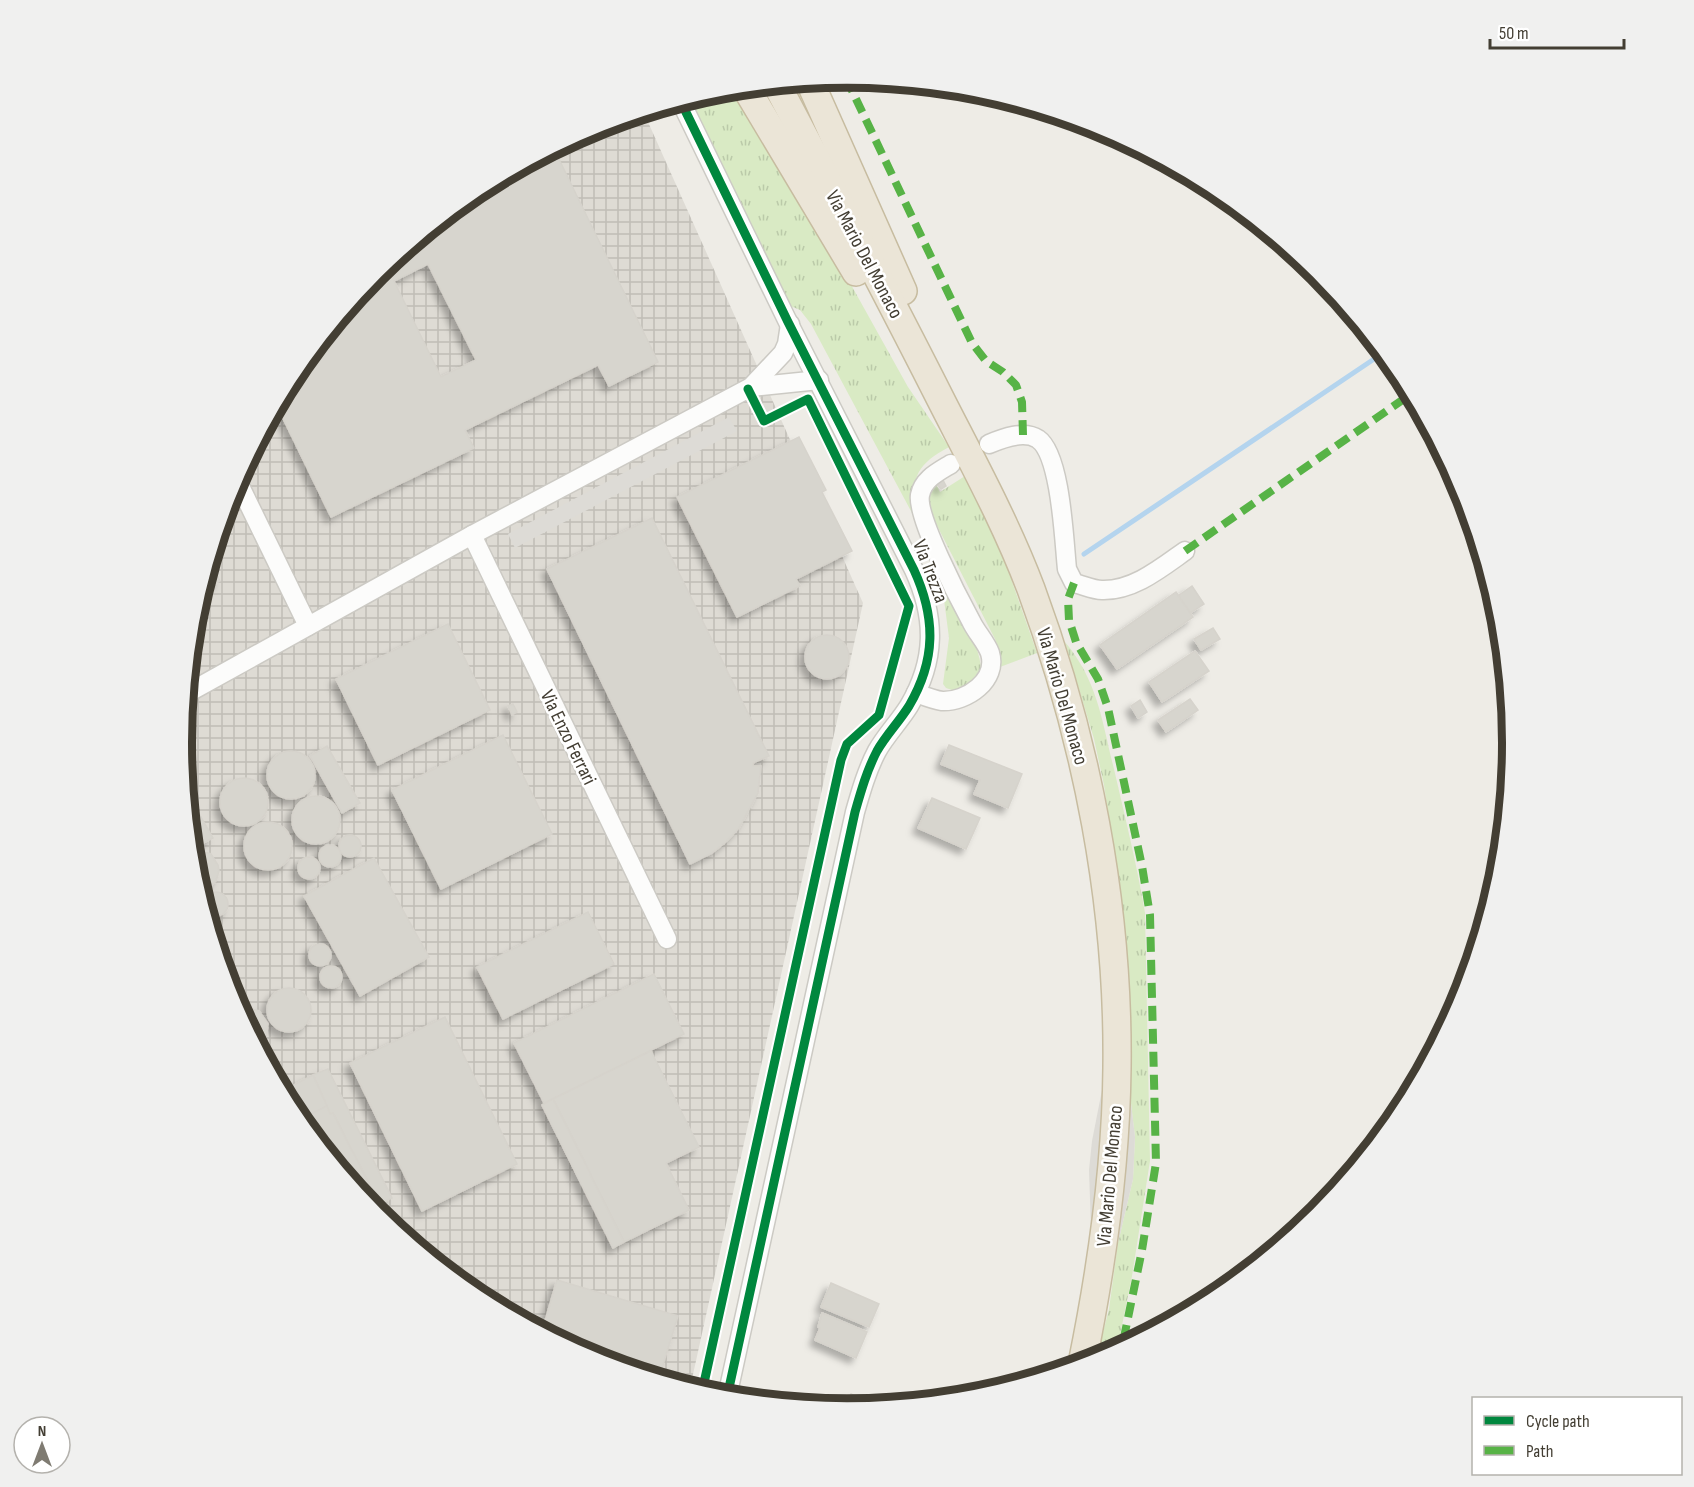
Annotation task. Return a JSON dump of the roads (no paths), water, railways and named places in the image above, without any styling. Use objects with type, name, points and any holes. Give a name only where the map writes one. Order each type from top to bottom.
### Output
[{"type":"highway","points":[[813,90],[912,310],[932,381]]},
{"type":"highway","name":"Via Mario Del Monaco","points":[[781,92],[999,513],[1050,644],[1076,734],[1104,870],[1116,1005],[1116,1119],[1104,1246],[1084,1354]]},
{"type":"highway","points":[[751,96],[871,297],[932,381]]},
{"type":"street","name":"Via Trezza","points":[[685,109],[915,570],[928,604],[931,630],[924,673],[916,693],[877,752],[855,812],[729,1388]]},
{"type":"street","points":[[194,689],[472,535],[751,387],[783,353],[790,324]]},
{"type":"street","points":[[770,369],[792,360],[808,360]]},
{"type":"street","points":[[789,383],[800,373],[808,360]]},
{"type":"street","points":[[751,387],[819,380]]},
{"type":"street","points":[[989,444],[1023,435],[1037,438],[1047,447],[1055,467],[1067,569],[1074,583],[1101,590],[1128,586],[1163,567],[1185,550]]},
{"type":"street","points":[[916,693],[942,701],[957,699],[974,691],[988,677],[991,668],[990,653],[962,603],[925,524],[920,506],[920,493],[927,479],[951,464]]},
{"type":"street","points":[[243,492],[308,626]]},
{"type":"street","name":"Via Enzo Ferrari","points":[[472,535],[667,939]]},
{"type":"waterway","points":[[1084,554],[1376,358]]}]
